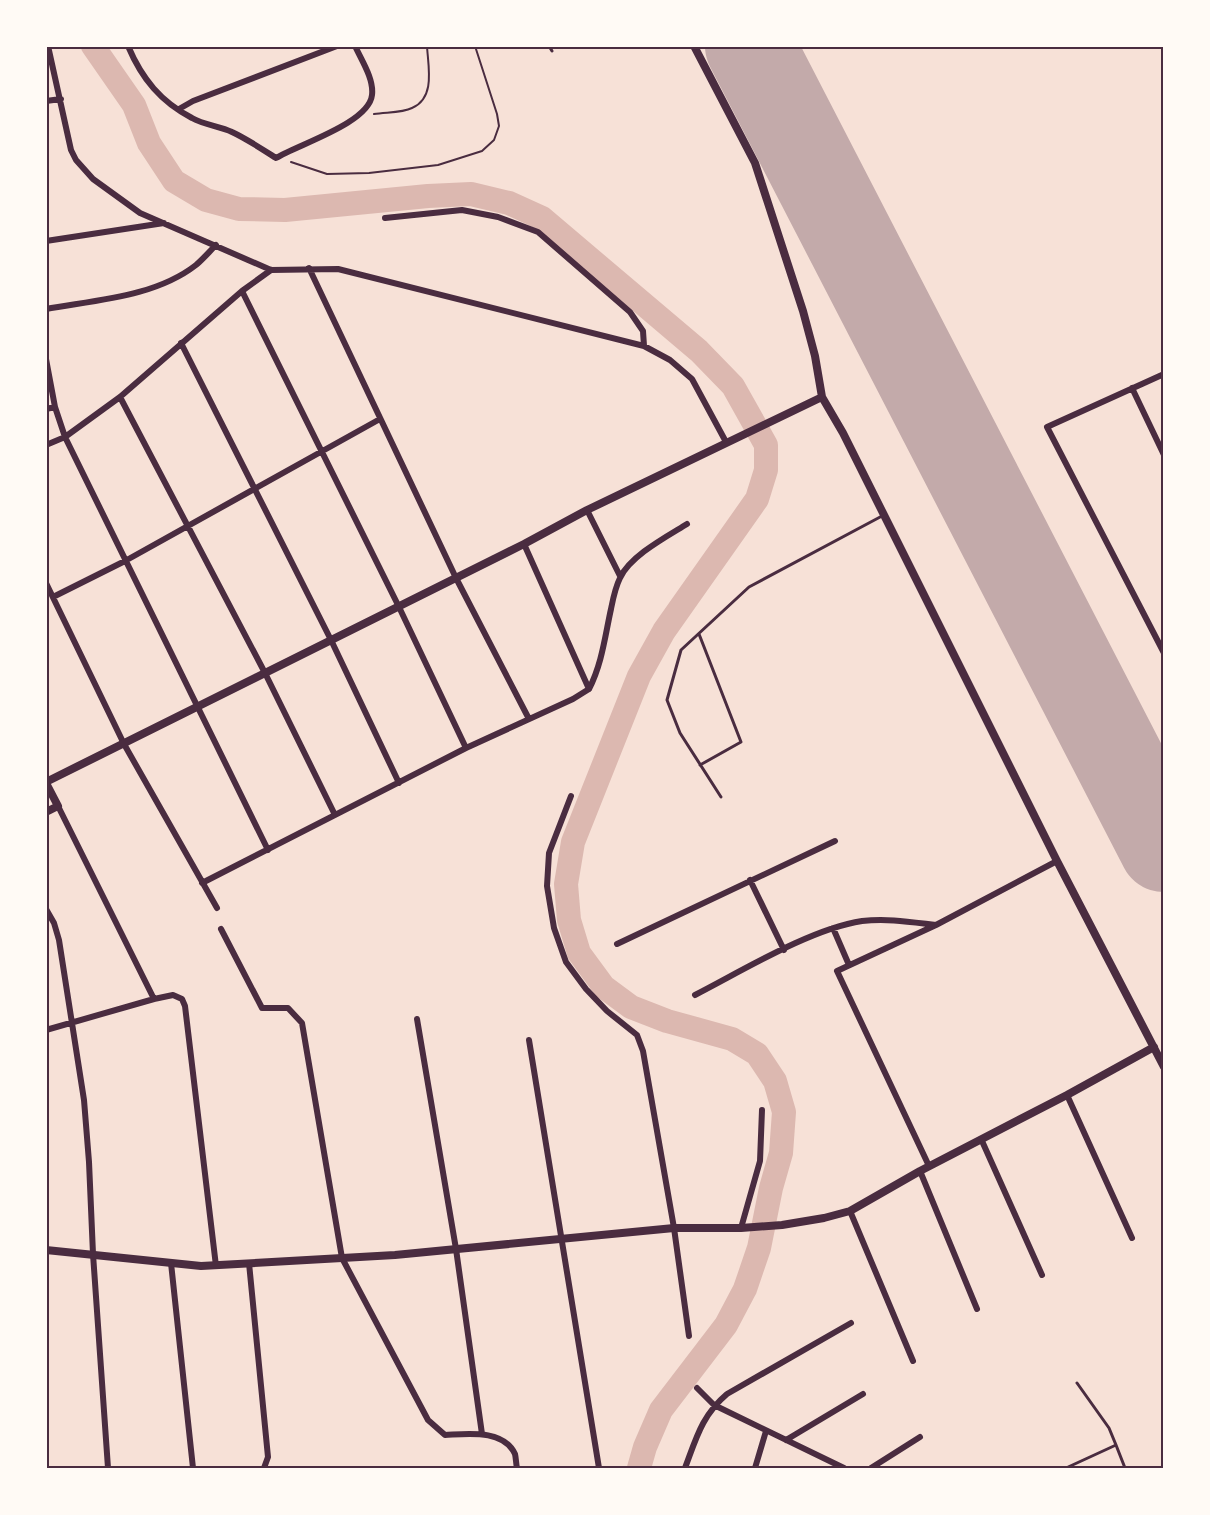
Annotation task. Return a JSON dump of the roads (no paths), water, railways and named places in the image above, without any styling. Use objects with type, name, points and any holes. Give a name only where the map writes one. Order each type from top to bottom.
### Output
[{"type":"street","points":[[48,46],[71,150],[76,160],[93,179],[140,213],[272,270],[338,269],[644,346],[670,360],[692,379],[726,442]]},
{"type":"street","points":[[129,46],[151,87],[179,109],[193,119],[231,131],[276,158],[292,148],[359,117],[367,107],[372,96],[369,76],[356,46]]},
{"type":"street","points":[[179,109],[193,101],[337,46]]},
{"type":"street","points":[[694,46],[755,163],[803,311],[815,356],[822,397],[843,433],[1057,861],[1164,1066]]},
{"type":"street","points":[[46,101],[61,99]]},
{"type":"street","points":[[385,218],[462,210],[498,217],[538,232],[630,312],[643,331],[644,346]]},
{"type":"street","points":[[46,241],[165,223]]},
{"type":"street","points":[[46,309],[139,292],[165,283],[195,266],[216,245]]},
{"type":"street","points":[[309,268],[456,578],[529,719]]},
{"type":"street","points":[[46,445],[65,437],[120,398],[242,291],[272,270]]},
{"type":"street","points":[[242,291],[399,607],[466,748]]},
{"type":"street","points":[[181,343],[331,640],[399,783]]},
{"type":"street","points":[[46,359],[65,437],[268,850]]},
{"type":"street","points":[[1164,375],[1047,427],[1164,653]]},
{"type":"street","points":[[1132,388],[1164,455]]},
{"type":"street","points":[[154,999],[46,782],[399,607],[587,510],[822,397]]},
{"type":"street","points":[[120,398],[266,673],[335,815]]},
{"type":"street","points":[[46,409],[56,407]]},
{"type":"street","points":[[53,597],[126,561],[380,419]]},
{"type":"street","points":[[587,510],[620,576]]},
{"type":"street","points":[[202,883],[466,748],[573,699],[589,689],[598,671],[620,576],[630,564],[656,543],[687,524]]},
{"type":"street","points":[[524,544],[589,689]]},
{"type":"street","points":[[46,583],[124,744],[217,908]]},
{"type":"street","points":[[571,796],[549,853],[547,886],[554,928],[566,962],[586,989],[607,1011],[638,1035],[674,1228],[689,1336]]},
{"type":"street","points":[[46,812],[58,806]]},
{"type":"street","points":[[617,944],[835,841]]},
{"type":"street","points":[[929,1166],[837,971],[936,925],[1057,861]]},
{"type":"street","points":[[750,880],[784,950]]},
{"type":"street","points":[[46,909],[54,922],[59,940],[73,1023],[88,1152],[108,1468]]},
{"type":"street","points":[[694,995],[833,928],[862,921],[889,920],[936,925]]},
{"type":"street","points":[[833,928],[849,965]]},
{"type":"street","points":[[221,929],[262,1008],[288,1008],[302,1023],[342,1258],[428,1420],[445,1435],[482,1434],[504,1440],[515,1454],[517,1468]]},
{"type":"street","points":[[46,1030],[154,999],[173,995],[182,999],[187,1018],[216,1266]]},
{"type":"street","points":[[417,1020],[456,1249],[482,1434]]},
{"type":"street","points":[[529,1040],[599,1468]]},
{"type":"street","points":[[46,1250],[216,1266],[456,1249],[674,1228],[741,1228],[783,1225],[824,1218],[850,1211],[929,1166],[982,1141],[1154,1047]]},
{"type":"street","points":[[1067,1095],[1132,1238]]},
{"type":"street","points":[[741,1228],[760,1161],[762,1110]]},
{"type":"street","points":[[982,1141],[1042,1275]]},
{"type":"street","points":[[920,1171],[976,1309]]},
{"type":"street","points":[[850,1211],[913,1361]]},
{"type":"street","points":[[171,1263],[193,1468]]},
{"type":"street","points":[[249,1263],[268,1457],[265,1467]]},
{"type":"street","points":[[685,1468],[705,1417],[714,1405],[727,1394],[851,1323]]},
{"type":"street","points":[[697,1388],[714,1405],[844,1468]]},
{"type":"street","points":[[786,1440],[863,1394]]},
{"type":"street","points":[[755,1468],[766,1431]]},
{"type":"street","points":[[871,1468],[920,1437]]},
{"type":"street","points":[[823,1468],[825,1460]]},
{"type":"lane","points":[[549,46],[552,51]]},
{"type":"lane","points":[[721,797],[680,733],[667,700],[681,650],[749,587],[884,515]]},
{"type":"lane","points":[[699,634],[741,742],[700,765]]},
{"type":"lane","points":[[1077,1383],[1109,1428],[1125,1468]]},
{"type":"lane","points":[[1066,1468],[1116,1445]]},
{"type":"waterway","points":[[93,46],[134,105],[149,143],[174,181],[206,200],[239,209],[285,210],[471,194],[509,203],[542,218],[699,351],[733,386],[766,445],[766,470],[757,499],[664,631],[639,676],[573,842],[566,884],[569,920],[579,953],[604,987],[631,1007],[667,1021],[732,1039],[757,1054],[775,1081],[784,1112],[781,1153],[771,1188],[759,1248],[745,1289],[726,1325],[661,1410],[645,1447],[639,1468]]}]
